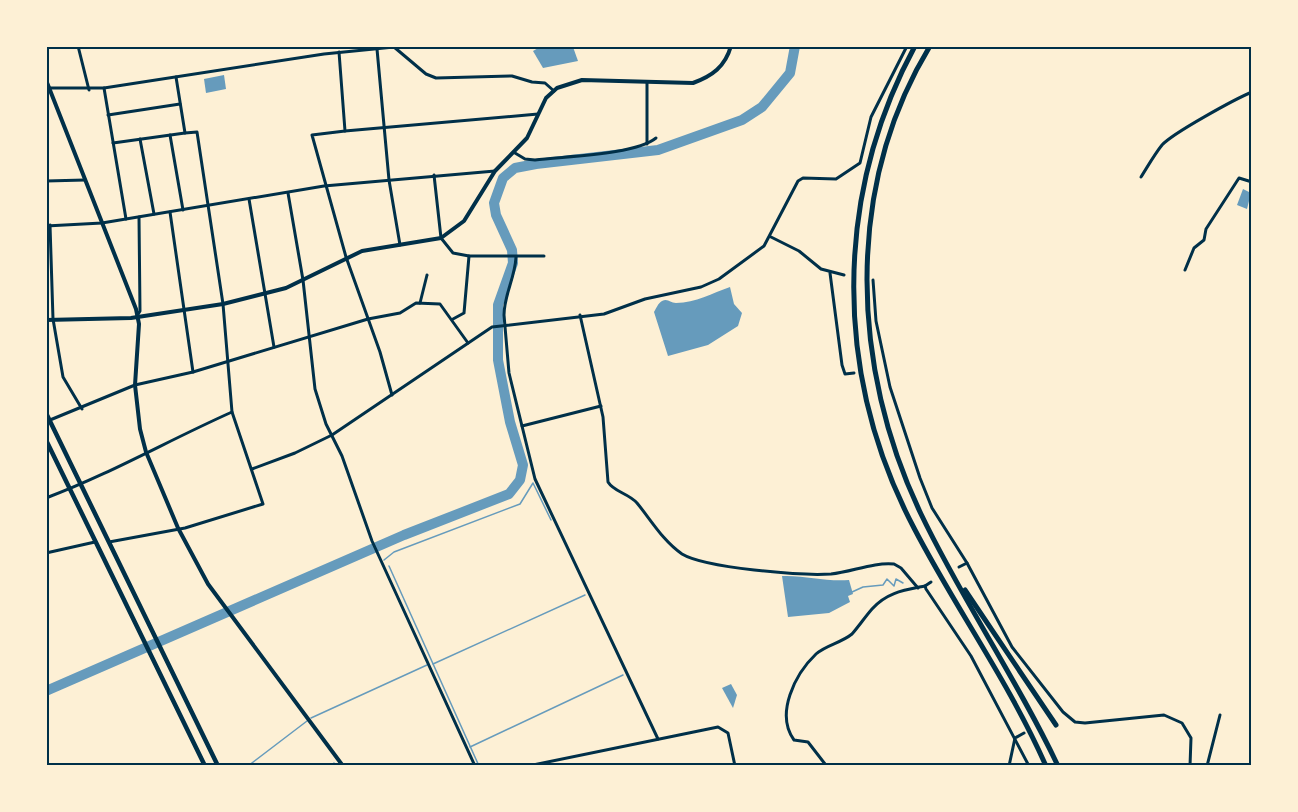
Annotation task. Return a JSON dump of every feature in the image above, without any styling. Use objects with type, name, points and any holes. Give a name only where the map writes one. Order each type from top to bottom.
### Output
[{"type":"highway","points":[[915,46],[882,120],[860,203],[852,280],[858,363],[876,439],[901,502],[1013,698],[1046,765]]},
{"type":"highway","points":[[930,46],[903,100],[876,190],[867,253],[867,313],[874,371],[886,422],[920,513],[954,577],[1017,684],[1058,765]]},
{"type":"highway","points":[[954,577],[981,612],[1056,725]]},
{"type":"main road","points":[[46,412],[218,765]]},
{"type":"main road","points":[[46,440],[205,765]]},
{"type":"street","points":[[78,46],[89,90]]},
{"type":"street","points":[[46,320],[138,316],[223,304],[265,294],[303,280],[345,257],[374,248],[441,238],[464,221],[495,171],[515,153],[527,138],[538,114],[554,91],[576,81],[693,83],[707,77],[724,63],[731,46]]},
{"type":"street","points":[[252,469],[295,453],[332,435],[492,327],[604,314],[645,298],[709,284],[734,270],[765,246],[798,181],[803,178],[836,179],[860,163],[871,117],[907,46]]},
{"type":"street","points":[[48,88],[89,90],[339,52],[394,47],[426,74],[436,78],[512,76],[536,83],[545,83],[554,91]]},
{"type":"street","points":[[377,49],[389,180],[400,245]]},
{"type":"street","points":[[339,52],[345,131]]},
{"type":"street","points":[[176,77],[185,133]]},
{"type":"street","points":[[46,80],[138,316]]},
{"type":"street","points":[[647,83],[647,145]]},
{"type":"street","points":[[104,88],[126,219]]},
{"type":"street","points":[[1142,177],[1154,156],[1167,141],[1234,99],[1251,92]]},
{"type":"street","points":[[108,115],[180,104]]},
{"type":"street","points":[[392,395],[345,257],[312,135],[538,114]]},
{"type":"street","points":[[109,542],[178,528],[263,504],[232,412],[223,304],[197,132],[113,143]]},
{"type":"street","points":[[170,135],[183,210]]},
{"type":"street","points":[[515,153],[525,159],[535,160],[647,145],[656,138]]},
{"type":"street","points":[[140,139],[154,214]]},
{"type":"street","points":[[82,409],[63,377],[53,319],[48,226],[102,223],[324,186],[495,171]]},
{"type":"street","points":[[434,175],[441,238],[453,253],[469,256],[544,256]]},
{"type":"street","points":[[1185,270],[1194,248],[1204,240],[1206,229],[1231,195],[1239,178],[1251,182]]},
{"type":"street","points":[[46,181],[85,180]]},
{"type":"street","points":[[288,193],[303,280],[315,389],[377,553],[476,765]]},
{"type":"street","points":[[249,199],[274,347]]},
{"type":"street","points":[[170,212],[193,372]]},
{"type":"street","points":[[139,217],[140,311],[135,385],[138,417],[146,452],[197,567],[343,765]]},
{"type":"street","points":[[771,237],[800,251],[814,265],[830,273],[844,275]]},
{"type":"street","points":[[453,319],[464,313],[469,280],[469,256]]},
{"type":"street","points":[[516,257],[515,275],[504,305],[509,373],[536,479],[658,739]]},
{"type":"street","points":[[830,273],[842,365],[845,374],[854,373]]},
{"type":"street","points":[[420,303],[427,275]]},
{"type":"street","points":[[873,280],[883,366],[900,425],[932,508],[967,563],[1012,647],[1063,712],[1080,723],[1158,714],[1169,716],[1182,723],[1191,738],[1190,765]]},
{"type":"street","points":[[50,420],[82,409],[135,385],[193,372],[368,319],[400,313],[420,303],[437,302],[453,319],[468,343]]},
{"type":"street","points":[[580,315],[601,406],[608,482],[613,488],[633,498],[653,525],[681,553],[701,560],[775,572],[829,574],[891,564],[901,568],[918,588]]},
{"type":"street","points":[[522,426],[601,406]]},
{"type":"street","points":[[46,498],[106,475],[146,452],[232,412]]},
{"type":"street","points":[[47,553],[97,542]]},
{"type":"street","points":[[959,567],[967,563]]},
{"type":"street","points":[[825,764],[808,742],[794,740],[788,732],[788,704],[792,687],[815,655],[852,633],[881,599],[900,591],[925,586],[931,582]]},
{"type":"street","points":[[925,586],[935,605],[971,656],[1029,765]]},
{"type":"street","points":[[1057,715],[1063,712]]},
{"type":"street","points":[[1207,765],[1220,716]]},
{"type":"street","points":[[528,765],[702,729],[723,728],[728,733],[735,765]]},
{"type":"street","points":[[1009,765],[1015,738],[1024,733]]},
{"type":"water","points":[[540,47],[573,47],[578,61],[543,68],[533,51]]},
{"type":"water","points":[[224,75],[226,89],[206,93],[204,79]]},
{"type":"water","points":[[1243,189],[1251,193],[1247,209],[1237,205]]},
{"type":"water","points":[[730,287],[734,304],[742,313],[738,326],[708,345],[668,356],[654,312],[659,303],[666,300],[676,303],[690,301]]},
{"type":"water","points":[[782,576],[849,580],[853,594],[848,596],[850,602],[829,613],[788,617]]},
{"type":"water","points":[[731,684],[737,695],[733,708],[722,688]]},
{"type":"waterway","points":[[46,691],[404,535],[509,494],[520,480],[523,465],[510,422],[498,360],[498,305],[513,263],[512,250],[496,215],[494,203],[503,178],[515,168],[536,164],[658,150],[742,120],[762,107],[790,73],[795,46]]},
{"type":"waterway","points":[[384,560],[394,552],[520,504],[533,483],[551,520]]},
{"type":"waterway","points":[[389,566],[479,766]]},
{"type":"waterway","points":[[852,592],[863,587],[883,585],[887,579],[894,586],[896,579],[903,583]]},
{"type":"waterway","points":[[433,664],[585,595]]},
{"type":"waterway","points":[[311,718],[427,665]]},
{"type":"waterway","points":[[470,747],[623,675]]},
{"type":"waterway","points":[[248,766],[307,721]]},
{"type":"waterway","points":[[331,766],[334,763]]}]
